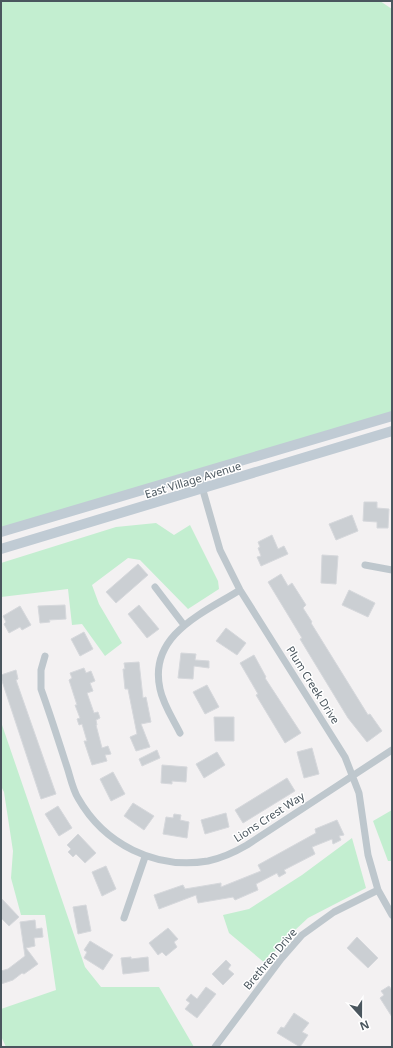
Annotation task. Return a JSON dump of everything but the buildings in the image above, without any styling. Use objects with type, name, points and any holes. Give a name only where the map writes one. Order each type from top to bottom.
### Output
[{"type":"street","name":"East Village Avenue","points":[[1,532],[392,416]]},
{"type":"street","name":"East Village Avenue","points":[[1,549],[392,432]]},
{"type":"street","name":"Plum Creek Drive","points":[[198,473],[220,550],[240,590],[346,757],[359,793],[368,855],[378,890],[392,915]]},
{"type":"street","points":[[366,565],[392,570]]},
{"type":"street","points":[[155,587],[184,625]]},
{"type":"street","points":[[180,734],[163,698],[158,670],[166,645],[175,632],[184,625],[240,590]]},
{"type":"street","name":"Lions Crest Way","points":[[45,656],[41,670],[41,689],[77,797],[89,816],[104,833],[122,845],[146,857],[188,863],[209,861],[229,855],[247,845],[392,750]]},
{"type":"street","points":[[124,918],[146,857]]},
{"type":"street","name":"Brethren Drive","points":[[215,1047],[281,959],[302,935],[334,912],[378,890]]},
{"type":"green space","points":[[1,1],[380,1],[392,9],[392,416],[1,532]]},
{"type":"green space","points":[[156,523],[174,535],[190,525],[218,581],[219,589],[188,609],[140,560],[128,558],[92,585],[99,604],[122,643],[105,656],[82,624],[72,625],[68,589],[1,597],[1,563],[116,527]]},
{"type":"green space","points":[[1,722],[85,967],[101,987],[159,987],[194,1047],[6,1047],[1,1036],[1,1009],[56,990],[45,915],[21,915],[11,878],[13,851],[4,792],[1,786]]},
{"type":"green space","points":[[392,810],[392,861],[388,861],[373,821]]},
{"type":"green space","points":[[352,838],[366,888],[308,918],[280,944],[266,964],[229,933],[223,915],[249,909],[302,875]]}]
